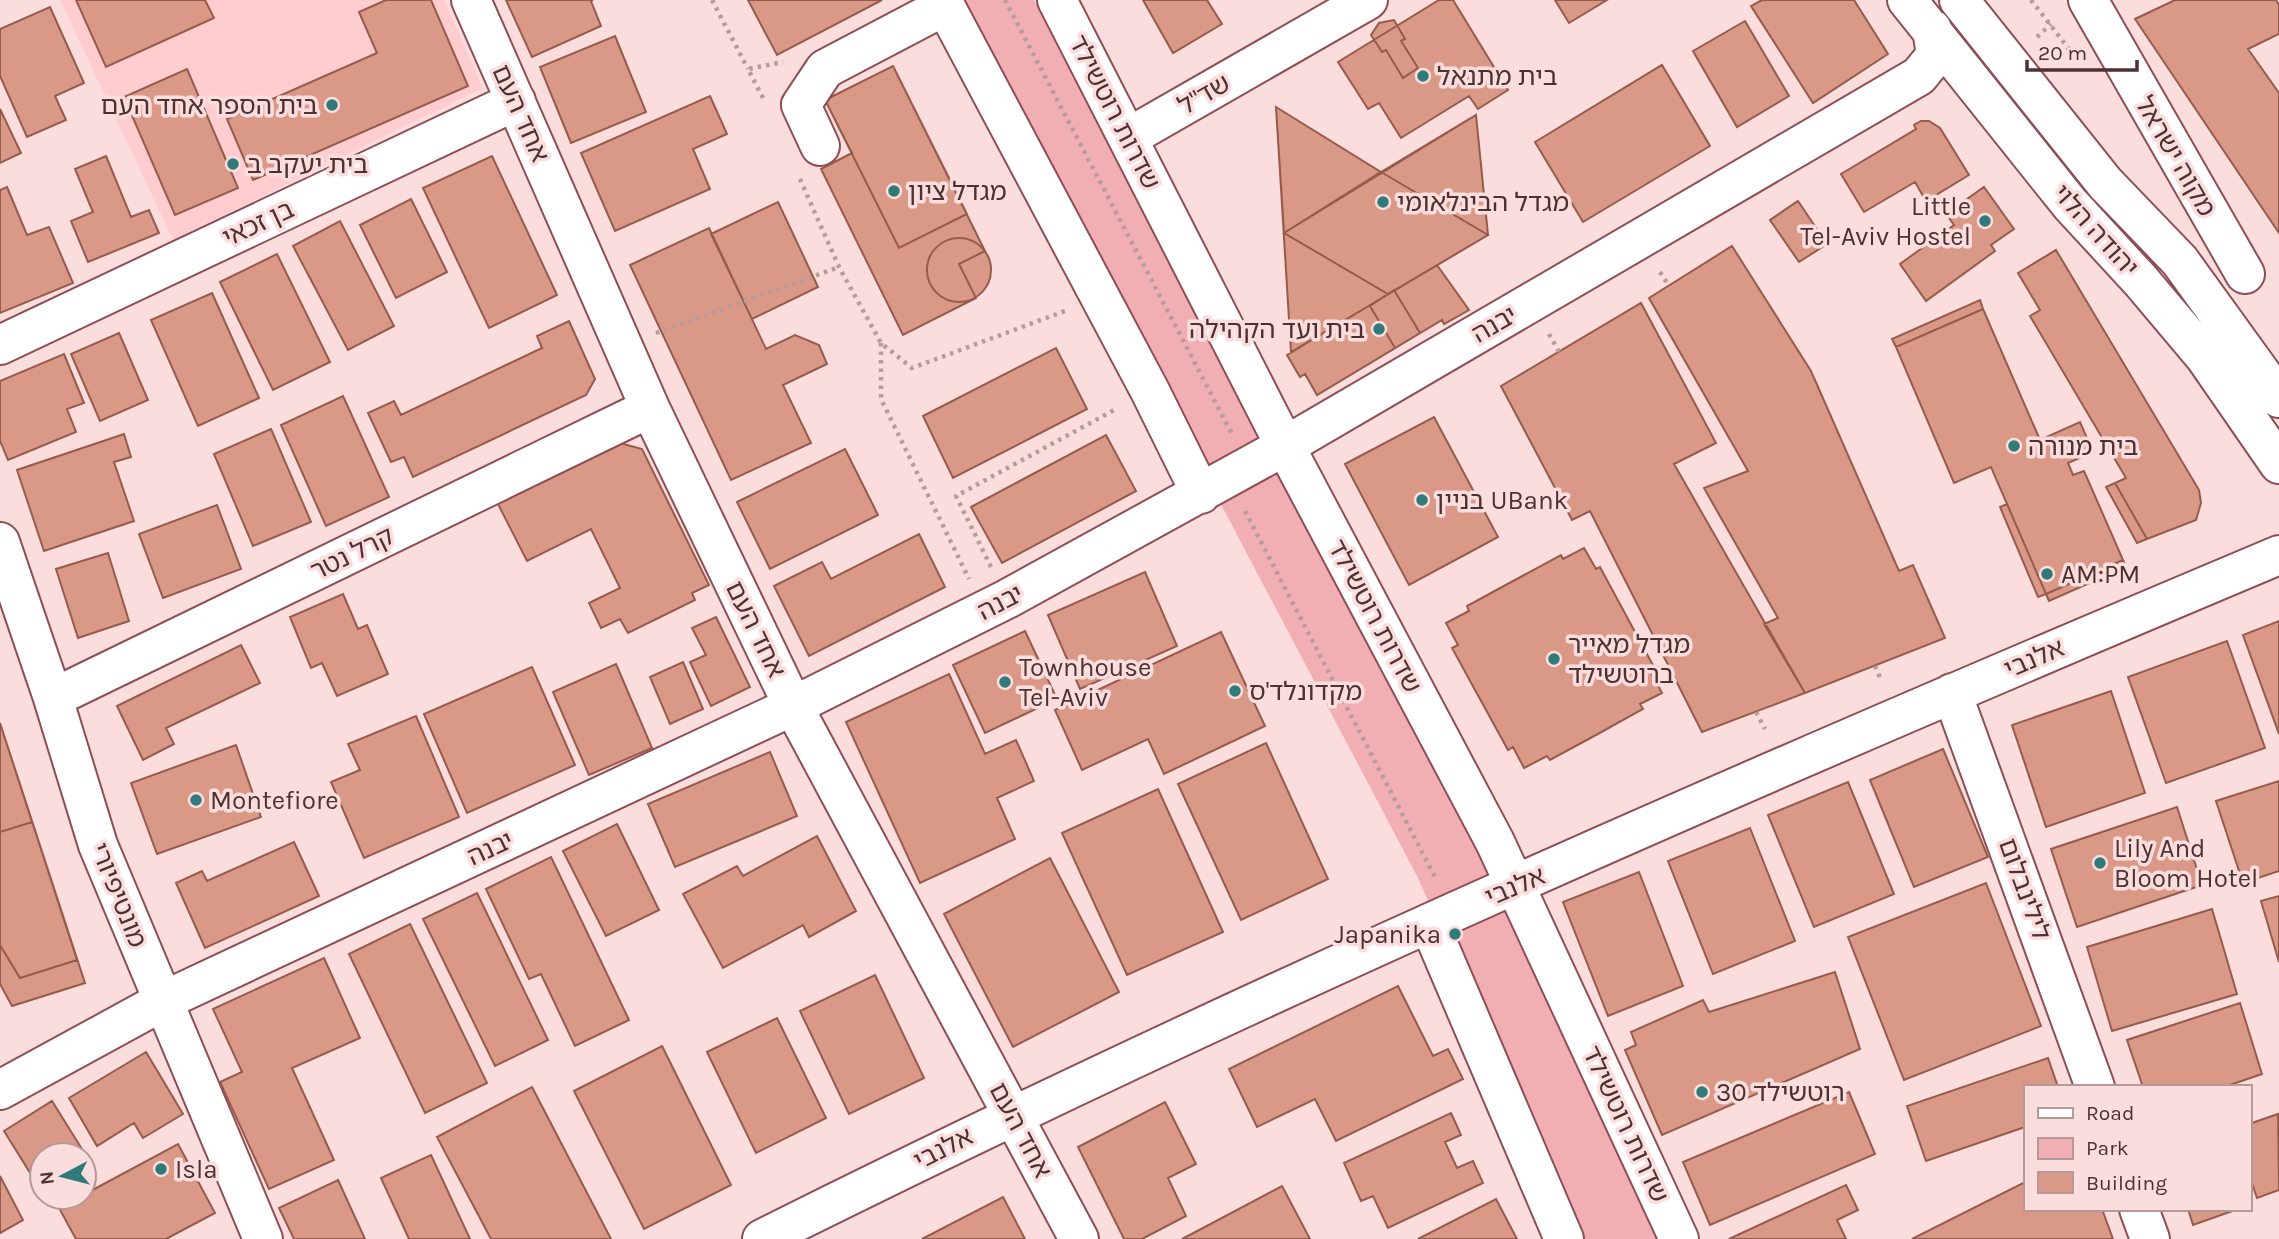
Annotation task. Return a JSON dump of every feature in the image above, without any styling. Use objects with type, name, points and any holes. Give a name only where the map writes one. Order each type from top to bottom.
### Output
[{"type":"street","name":"אחד העם","points":[[471,0],[650,408],[793,706],[1079,1239]]},
{"type":"street","name":"שדרות רוטשילד","points":[[1058,0],[1285,446],[1515,885],[1679,1239]]},
{"type":"street","name":"שד\"ל","points":[[1129,137],[1368,0]]},
{"type":"street","name":"יהודה הלוי","points":[[1907,0],[2070,204],[2141,281],[2204,357],[2279,464]]},
{"type":"street","name":"יהודה הלוי","points":[[1959,0],[2105,183],[2180,261],[2279,398]]},
{"type":"street","points":[[820,146],[801,105],[825,69],[943,3],[1150,391],[1200,494]]},
{"type":"street","name":"מקוה ישראל","points":[[2074,8],[2245,274]]},
{"type":"street","name":"יבנה","points":[[0,1090],[163,1001],[793,706],[996,605],[1200,494],[1919,76],[1936,55],[1932,29]]},
{"type":"street","name":"בן זכאי","points":[[0,345],[516,101]]},
{"type":"street","name":"קרל נטר","points":[[53,698],[650,408]]},
{"type":"street","name":"מונטיפיורי","points":[[0,542],[53,698],[98,845],[263,1239]]},
{"type":"street","name":"אלנבי","points":[[762,1239],[1012,1114],[1429,923],[1952,693],[2279,555]]},
{"type":"street","name":"לילינבלום","points":[[1952,693],[1974,747],[2094,1085]]},
{"type":"street","points":[[1429,923],[1564,1239]]},
{"type":"street","points":[[2140,1211],[2150,1239]]},
{"type":"path","points":[[712,0],[748,69]]},
{"type":"path","points":[[2010,61],[2074,8]]},
{"type":"path","points":[[1039,184],[1129,137]]},
{"type":"path","points":[[799,178],[839,267],[881,342],[912,368],[1099,298]]},
{"type":"path","points":[[622,345],[839,267]]},
{"type":"path","points":[[881,342],[881,399],[996,605]]},
{"type":"path","points":[[996,605],[956,496],[1150,391]]},
{"type":"path","points":[[1875,666],[1881,680]]},
{"type":"path","points":[[1756,712],[1765,729]]},
{"type":"shaded area","name":"בית יעקב ב","points":[[60,0],[444,0],[483,88],[173,240]]},
{"type":"green space","points":[[955,0],[1034,0],[1498,864],[1665,1239],[1578,1239],[1418,878]]},
{"type":"building","points":[[76,0],[205,0],[214,18],[106,67]]},
{"type":"building","points":[[386,0],[431,0],[468,86],[253,180],[227,119],[377,53],[359,12]]},
{"type":"building","points":[[506,0],[593,0],[591,1],[601,26],[532,57]]},
{"type":"building","points":[[748,0],[882,0],[777,55]]},
{"type":"building","points":[[1143,0],[1207,0],[1222,24],[1173,53]]},
{"type":"building","name":"בית מתנאל","points":[[1439,0],[1453,0],[1508,90],[1478,109],[1469,96],[1401,138],[1379,103],[1368,109],[1338,62]]},
{"type":"building","points":[[1555,0],[1607,0],[1569,23]]},
{"type":"building","points":[[1762,0],[1854,0],[1888,54],[1813,103],[1751,6]]},
{"type":"building","points":[[2175,0],[2276,0],[2279,5],[2279,34],[2248,49],[2279,93],[2279,233],[2135,19]]},
{"type":"building","points":[[50,7],[84,83],[55,96],[66,120],[27,137],[0,76],[0,29]]},
{"type":"building","points":[[1394,20],[1405,39],[1401,41],[1418,68],[1403,78],[1386,50],[1382,52],[1371,35],[1379,23]]},
{"type":"building","points":[[1745,21],[1789,96],[1737,127],[1693,51]]},
{"type":"building","points":[[615,36],[646,112],[571,143],[540,67]]},
{"type":"building","points":[[1662,65],[1710,146],[1583,222],[1535,142]]},
{"type":"building","name":"מגדל ציון","points":[[893,66],[985,251],[959,264],[976,298],[903,335],[821,169],[852,153],[825,100]]},
{"type":"building","points":[[893,66],[967,214],[899,248],[825,100]]},
{"type":"building","points":[[187,69],[238,188],[175,215],[124,97]]},
{"type":"building","points":[[710,96],[727,134],[693,149],[710,189],[615,231],[581,153]]},
{"type":"building","name":"מגדל הבינלאומי","points":[[1276,107],[1381,172],[1476,115],[1488,235],[1291,352]]},
{"type":"building","name":"מגדל הבינלאומי","points":[[1276,107],[1381,172],[1476,115],[1488,235],[1388,294],[1284,233]]},
{"type":"building","points":[[0,109],[21,153],[0,163]]},
{"type":"building","points":[[1476,115],[1488,235],[1388,294],[1284,233]]},
{"type":"building","points":[[1929,121],[1940,128],[1969,175],[1926,201],[1915,182],[1864,212],[1841,174],[1916,129],[1914,125]]},
{"type":"building","points":[[106,156],[131,217],[149,210],[159,233],[88,262],[71,221],[93,212],[75,169]]},
{"type":"building","points":[[492,156],[557,295],[489,328],[423,188]]},
{"type":"building","points":[[1381,172],[1488,235],[1388,294],[1284,233]]},
{"type":"building","points":[[7,187],[27,235],[49,227],[73,283],[0,313],[0,190]]},
{"type":"building","points":[[1984,187],[2014,229],[1991,245],[1995,251],[1926,301],[1900,264],[1954,225],[1946,214]]},
{"type":"building","points":[[411,199],[447,272],[396,298],[360,225]]},
{"type":"building","points":[[1798,201],[1827,244],[1799,262],[1770,220]]},
{"type":"building","points":[[778,202],[818,287],[752,319],[711,234]]},
{"type":"building","points":[[340,221],[394,326],[348,350],[293,246]]},
{"type":"building","points":[[709,228],[766,349],[795,335],[819,345],[827,364],[783,385],[811,443],[731,480],[630,265]]},
{"type":"building","points":[[959,238],[977,244],[985,252],[991,270],[985,288],[977,296],[959,302],[941,296],[933,288],[927,270],[933,252],[941,244]]},
{"type":"building","points":[[1732,246],[1811,371],[1899,571],[1913,565],[1945,638],[1805,693],[1764,624],[1778,618],[1704,488],[1748,471],[1649,298]]},
{"type":"building","points":[[2056,250],[2199,490],[2201,503],[2196,520],[2147,539],[2115,483],[2126,478],[2030,316],[2040,310],[2018,273]]},
{"type":"building","points":[[277,254],[330,362],[273,390],[220,282]]},
{"type":"building","name":"בית ועד הקהילה","points":[[1437,265],[1469,310],[1444,324],[1442,320],[1317,395],[1305,374],[1300,377],[1287,355]]},
{"type":"building","points":[[1394,290],[1420,333],[1395,348],[1370,306]]},
{"type":"building","points":[[212,293],[259,398],[198,426],[151,320]]},
{"type":"building","points":[[1980,300],[1983,309],[1896,347],[1892,339]]},
{"type":"building","points":[[1641,303],[1716,443],[1674,464],[1805,693],[1702,732],[1590,511],[1572,520],[1501,386]]},
{"type":"building","name":"בית מנורה","points":[[1983,309],[2040,440],[2080,422],[2093,452],[2068,463],[2073,475],[2084,471],[2123,560],[2046,594],[1991,467],[1954,483],[1896,347]]},
{"type":"building","points":[[569,321],[595,379],[586,395],[413,477],[404,457],[391,462],[368,413],[394,401],[401,415],[542,348],[537,336]]},
{"type":"building","points":[[119,333],[148,400],[100,421],[71,354]]},
{"type":"building","points":[[1056,348],[1087,409],[953,478],[923,416]]},
{"type":"building","points":[[64,354],[84,403],[67,409],[76,432],[8,460],[0,441],[0,381]]},
{"type":"building","points":[[343,396],[389,497],[326,526],[281,425]]},
{"type":"building","name":"בניין UBank","points":[[1434,417],[1498,537],[1409,585],[1345,464]]},
{"type":"building","points":[[271,429],[311,522],[253,546],[214,454]]},
{"type":"building","points":[[124,434],[131,457],[114,462],[134,521],[44,551],[17,470]]},
{"type":"building","points":[[1106,435],[1136,491],[1002,563],[971,507]]},
{"type":"building","points":[[620,443],[642,449],[709,585],[692,593],[695,600],[628,633],[620,619],[601,628],[589,603],[620,588],[591,529],[527,561],[498,504]]},
{"type":"building","points":[[845,449],[878,515],[770,569],[737,502]]},
{"type":"building","points":[[2115,483],[2147,539],[2137,543],[2106,487]]},
{"type":"building","points":[[2007,504],[2046,594],[2038,597],[2000,507]]},
{"type":"building","points":[[217,505],[241,569],[163,598],[139,534]]},
{"type":"building","points":[[919,534],[945,587],[809,656],[774,586],[822,562],[831,579]]},
{"type":"building","name":"מגדל מאייר ברוטשילד","points":[[1584,548],[1596,569],[1600,567],[1655,669],[1651,672],[1662,693],[1640,704],[1643,709],[1550,760],[1547,756],[1524,768],[1513,747],[1508,750],[1452,648],[1458,645],[1446,623],[1469,611],[1467,606],[1561,555],[1563,559]]},
{"type":"building","points":[[108,553],[129,621],[78,638],[56,569]]},
{"type":"building","points":[[2123,560],[2126,567],[2049,601],[2046,594]]},
{"type":"building","points":[[1145,572],[1177,646],[1080,689],[1048,615]]},
{"type":"building","points":[[343,594],[358,629],[367,625],[388,674],[337,696],[322,663],[311,668],[290,617]]},
{"type":"building","points":[[716,617],[750,687],[711,706],[690,662],[706,655],[692,628]]},
{"type":"building","points":[[2279,621],[2279,734],[2243,635]]},
{"type":"building","name":"Townhouse Tel-Aviv","points":[[1025,631],[1057,699],[985,733],[953,665]]},
{"type":"building","points":[[1221,632],[1265,726],[1164,774],[1148,739],[1082,770],[1055,710]]},
{"type":"building","points":[[2227,641],[2265,748],[2166,783],[2128,677]]},
{"type":"building","points":[[241,645],[260,683],[166,728],[174,744],[143,760],[117,706]]},
{"type":"building","points":[[683,662],[703,709],[670,724],[650,677]]},
{"type":"building","points":[[616,664],[652,748],[589,775],[553,692]]},
{"type":"building","points":[[532,667],[575,765],[467,813],[424,714]]},
{"type":"building","points":[[949,674],[985,754],[1016,740],[1034,781],[997,798],[1015,839],[920,883],[846,722]]},
{"type":"building","points":[[2111,691],[2145,793],[2046,827],[2012,725]]},
{"type":"building","points":[[416,716],[459,817],[364,858],[331,782],[360,770],[348,744]]},
{"type":"building","points":[[0,723],[85,983],[12,1006],[0,984]]},
{"type":"building","points":[[0,723],[77,960],[20,978],[0,945]]},
{"type":"building","points":[[0,723],[32,822],[0,832]]},
{"type":"building","points":[[1266,743],[1328,879],[1241,920],[1178,784]]},
{"type":"building","name":"Montefiore","points":[[236,745],[261,817],[157,854],[131,783]]},
{"type":"building","points":[[1943,749],[1988,857],[1914,887],[1870,780]]},
{"type":"building","points":[[770,752],[797,816],[675,867],[648,804]]},
{"type":"building","points":[[2279,781],[2279,871],[2243,883],[2216,801]]},
{"type":"building","points":[[1848,782],[1894,894],[1814,927],[1768,815]]},
{"type":"building","points":[[1158,789],[1223,932],[1127,975],[1062,833]]},
{"type":"building","points":[[2177,807],[2202,885],[2077,927],[2051,849]]},
{"type":"building","points":[[617,824],[659,910],[606,936],[563,851]]},
{"type":"building","points":[[1750,828],[1795,941],[1713,974],[1668,861]]},
{"type":"building","points":[[817,836],[856,911],[809,937],[803,925],[723,968],[683,894],[737,866],[743,876]]},
{"type":"building","points":[[294,842],[319,896],[205,948],[176,883],[202,871],[207,881]]},
{"type":"building","points":[[551,857],[629,1020],[575,1046],[541,974],[529,979],[486,889]]},
{"type":"building","points":[[1050,858],[1119,992],[1013,1047],[944,914]]},
{"type":"building","points":[[1639,872],[1683,986],[1608,1016],[1563,902]]},
{"type":"building","points":[[1986,883],[2041,1026],[1904,1080],[1848,937]]},
{"type":"building","points":[[477,893],[548,1040],[495,1066],[423,919]]},
{"type":"building","points":[[2279,896],[2279,962],[2261,901]]},
{"type":"building","points":[[2212,909],[2237,994],[2112,1031],[2087,947]]},
{"type":"building","points":[[410,924],[487,1083],[425,1113],[349,954]]},
{"type":"building","points":[[324,958],[360,1038],[292,1068],[334,1160],[269,1189],[220,1082],[242,1072],[213,1009]]},
{"type":"building","name":"רוטשילד 30","points":[[1835,972],[1860,1049],[1662,1135],[1625,1050],[1636,1045],[1631,1032],[1703,1000],[1709,1012]]},
{"type":"building","points":[[875,975],[924,1078],[849,1114],[800,1011]]},
{"type":"building","points":[[1398,986],[1433,1056],[1448,1049],[1463,1079],[1336,1141],[1315,1099],[1257,1127],[1229,1069]]},
{"type":"building","points":[[2240,1003],[2262,1074],[2230,1085],[2142,1085],[2127,1040]]},
{"type":"building","points":[[777,1018],[826,1118],[756,1153],[707,1052]]},
{"type":"building","points":[[662,1046],[731,1185],[644,1229],[574,1091]]},
{"type":"building","points":[[146,1052],[183,1114],[143,1138],[134,1123],[98,1145],[98,1141],[94,1141],[69,1098]]},
{"type":"building","points":[[2048,1058],[2057,1085],[2024,1085],[2024,1127],[1926,1161],[1907,1106]]},
{"type":"building","points":[[532,1087],[611,1239],[491,1239],[437,1137]]},
{"type":"building","points":[[1849,1092],[1875,1154],[1710,1225],[1683,1162]]},
{"type":"building","points":[[52,1101],[77,1141],[28,1141],[28,1170],[4,1131]]},
{"type":"building","points":[[1165,1102],[1196,1164],[1168,1178],[1186,1216],[1142,1239],[1124,1239],[1078,1147]]},
{"type":"building","points":[[1451,1113],[1461,1135],[1445,1142],[1457,1168],[1473,1161],[1483,1183],[1388,1228],[1373,1196],[1361,1201],[1344,1163]]},
{"type":"building","points":[[2278,1114],[2279,1190],[2257,1198],[2251,1181],[2251,1123]]},
{"type":"building","name":"Isla","points":[[178,1144],[215,1213],[166,1239],[76,1239],[61,1211],[98,1211],[98,1187]]},
{"type":"building","points":[[431,1155],[470,1239],[409,1239],[381,1178]]},
{"type":"building","points":[[0,1176],[23,1220],[0,1233]]},
{"type":"building","points":[[338,1180],[365,1239],[294,1239],[279,1208]]},
{"type":"building","points":[[2024,1183],[2024,1211],[2103,1211],[2113,1239],[1912,1239]]},
{"type":"building","points":[[1846,1185],[1858,1210],[1837,1220],[1846,1239],[1729,1239]]},
{"type":"building","points":[[1282,1186],[1310,1239],[1182,1239],[1203,1228]]},
{"type":"building","points":[[1003,1197],[1025,1239],[922,1239]]},
{"type":"building","points":[[1496,1199],[1517,1239],[1418,1239]]},
{"type":"building","points":[[2189,1211],[2232,1211],[2193,1225]]},
{"type":"place","name":"בית מתנאל","points":[[1423,76]]},
{"type":"place","name":"בית הספר אחד העם","points":[[332,105]]},
{"type":"place","name":"בית יעקב ב","points":[[233,164]]},
{"type":"place","name":"מגדל ציון","points":[[894,191]]},
{"type":"place","name":"מגדל הבינלאומי","points":[[1383,202]]},
{"type":"place","name":"Little Tel-Aviv Hostel","points":[[1985,221]]},
{"type":"place","name":"בית ועד הקהילה","points":[[1379,329]]},
{"type":"place","name":"בית מנורה","points":[[2014,446]]},
{"type":"place","name":"בניין UBank","points":[[1422,500]]},
{"type":"place","name":"AM:PM","points":[[2047,574]]},
{"type":"place","name":"מגדל מאייר ברוטשילד","points":[[1554,659]]},
{"type":"place","name":"Townhouse Tel-Aviv","points":[[1005,682]]},
{"type":"place","name":"מקדונלד'ס","points":[[1235,691]]},
{"type":"place","name":"Montefiore","points":[[196,800]]},
{"type":"place","name":"Lily And Bloom Hotel","points":[[2100,863]]},
{"type":"place","name":"Japanika","points":[[1455,934]]},
{"type":"place","name":"רוטשילד 30","points":[[1702,1092]]},
{"type":"place","name":"Isla","points":[[161,1169]]}]
